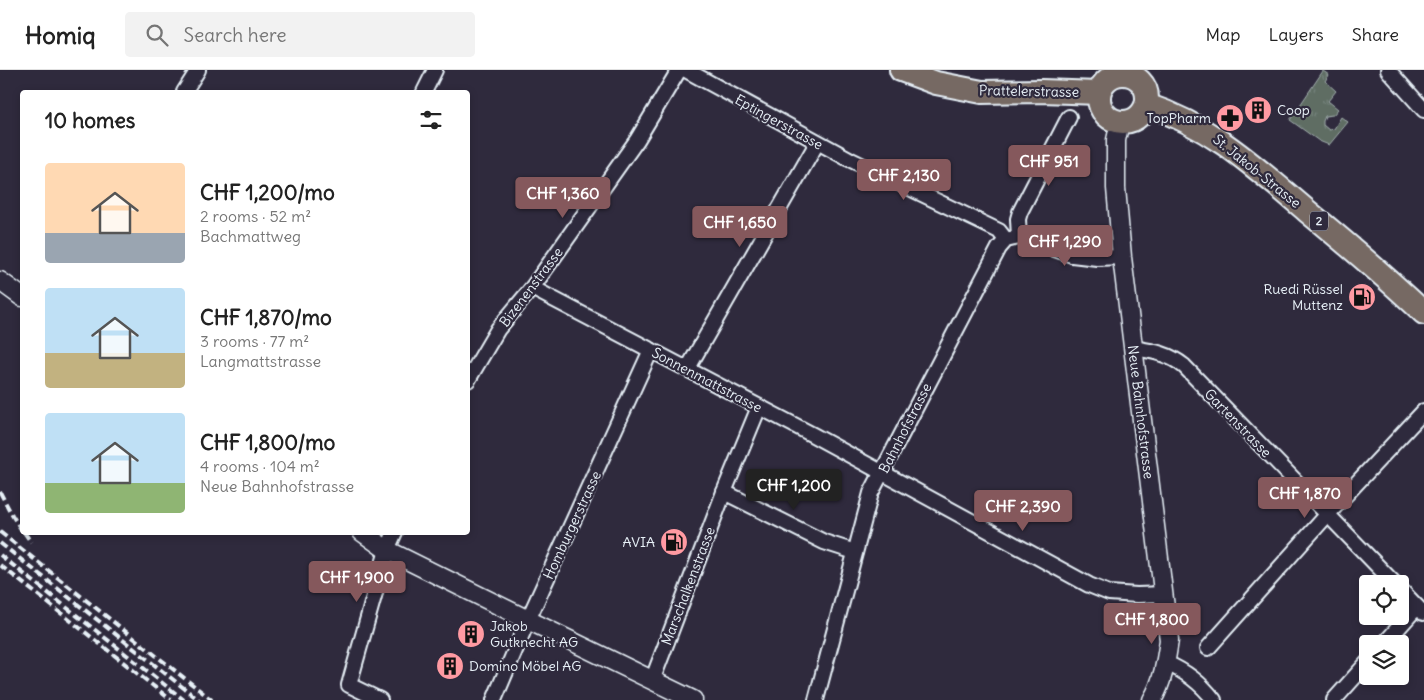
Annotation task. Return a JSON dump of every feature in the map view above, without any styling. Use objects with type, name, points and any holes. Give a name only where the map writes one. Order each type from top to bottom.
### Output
[{"type":"main road","name":"Prattelerstrasse","points":[[901,70],[936,83],[982,92],[1042,91],[1099,93]]},
{"type":"main road","name":"Prattelerstrasse","points":[[1120,122],[1106,115],[1101,108],[1099,93],[1102,86],[1112,76],[1126,72],[1144,84],[1147,91],[1147,105]]},
{"type":"main road","points":[[1120,122],[1133,120],[1144,111],[1147,105]]},
{"type":"main road","name":"St. Jakob-Strasse","points":[[1147,105],[1178,116],[1211,134],[1238,153],[1388,279],[1424,313]]},
{"type":"street","points":[[185,90],[198,70]]},
{"type":"street","points":[[425,90],[435,70]]},
{"type":"street","name":"Bizenenstrasse","points":[[470,377],[498,329],[532,288],[637,140],[679,70]]},
{"type":"street","name":"Eptingerstrasse","points":[[686,70],[817,143],[1013,239]]},
{"type":"street","points":[[1388,70],[1424,110]]},
{"type":"street","points":[[1068,117],[1020,212],[1013,239],[1072,254],[1097,258],[1122,257]]},
{"type":"street","name":"Neue Bahnhofstrasse","points":[[1120,122],[1116,140],[1116,188],[1122,257],[1169,640],[1166,663],[1157,692],[1152,700]]},
{"type":"street","points":[[688,368],[817,143]]},
{"type":"street","name":"Bahnhofstrasse","points":[[816,700],[871,494],[999,248],[1013,239]]},
{"type":"street","points":[[0,281],[20,295]]},
{"type":"street","name":"Sonnenmattstrasse","points":[[532,288],[688,368],[1089,585],[1110,593],[1164,594]]},
{"type":"street","name":"Gartenstrasse","points":[[1133,348],[1164,353],[1184,366],[1385,575]]},
{"type":"street","name":"Homburgerstrasse","points":[[494,700],[528,620],[652,350]]},
{"type":"street","name":"Marschalkenstrasse","points":[[652,681],[724,492],[759,407]]},
{"type":"street","points":[[1208,648],[1327,515],[1424,411]]},
{"type":"street","points":[[724,492],[824,542],[855,552]]},
{"type":"street","points":[[366,535],[387,550],[693,700]]},
{"type":"street","points":[[380,700],[349,684],[387,550],[394,535]]},
{"type":"street","points":[[1394,635],[1421,610],[1409,598]]},
{"type":"street","points":[[1166,663],[1183,670],[1206,690],[1214,700]]},
{"type":"street","points":[[1334,700],[1359,672]]},
{"type":"green space","points":[[1323,71],[1329,75],[1325,81],[1336,91],[1328,101],[1338,109],[1333,115],[1325,116],[1323,125],[1329,130],[1334,129],[1341,117],[1348,122],[1329,145],[1319,141],[1290,120]]},
{"type":"railway","points":[[0,492],[20,528]]},
{"type":"railway","points":[[0,532],[212,700]]},
{"type":"railway","points":[[26,535],[31,542]]},
{"type":"railway","points":[[0,543],[199,700]]},
{"type":"railway","points":[[0,555],[184,700]]},
{"type":"railway","points":[[0,565],[171,700]]},
{"type":"place","name":"Coop","points":[[1258,110]]},
{"type":"place","name":"TopPharm","points":[[1230,118]]},
{"type":"place","name":"Ruedi Rüssel Muttenz","points":[[1362,297]]},
{"type":"place","name":"AVIA","points":[[674,542]]},
{"type":"place","name":"Jakob Gutknecht AG","points":[[471,634]]},
{"type":"place","name":"Domino Möbel AG","points":[[450,666]]}]
